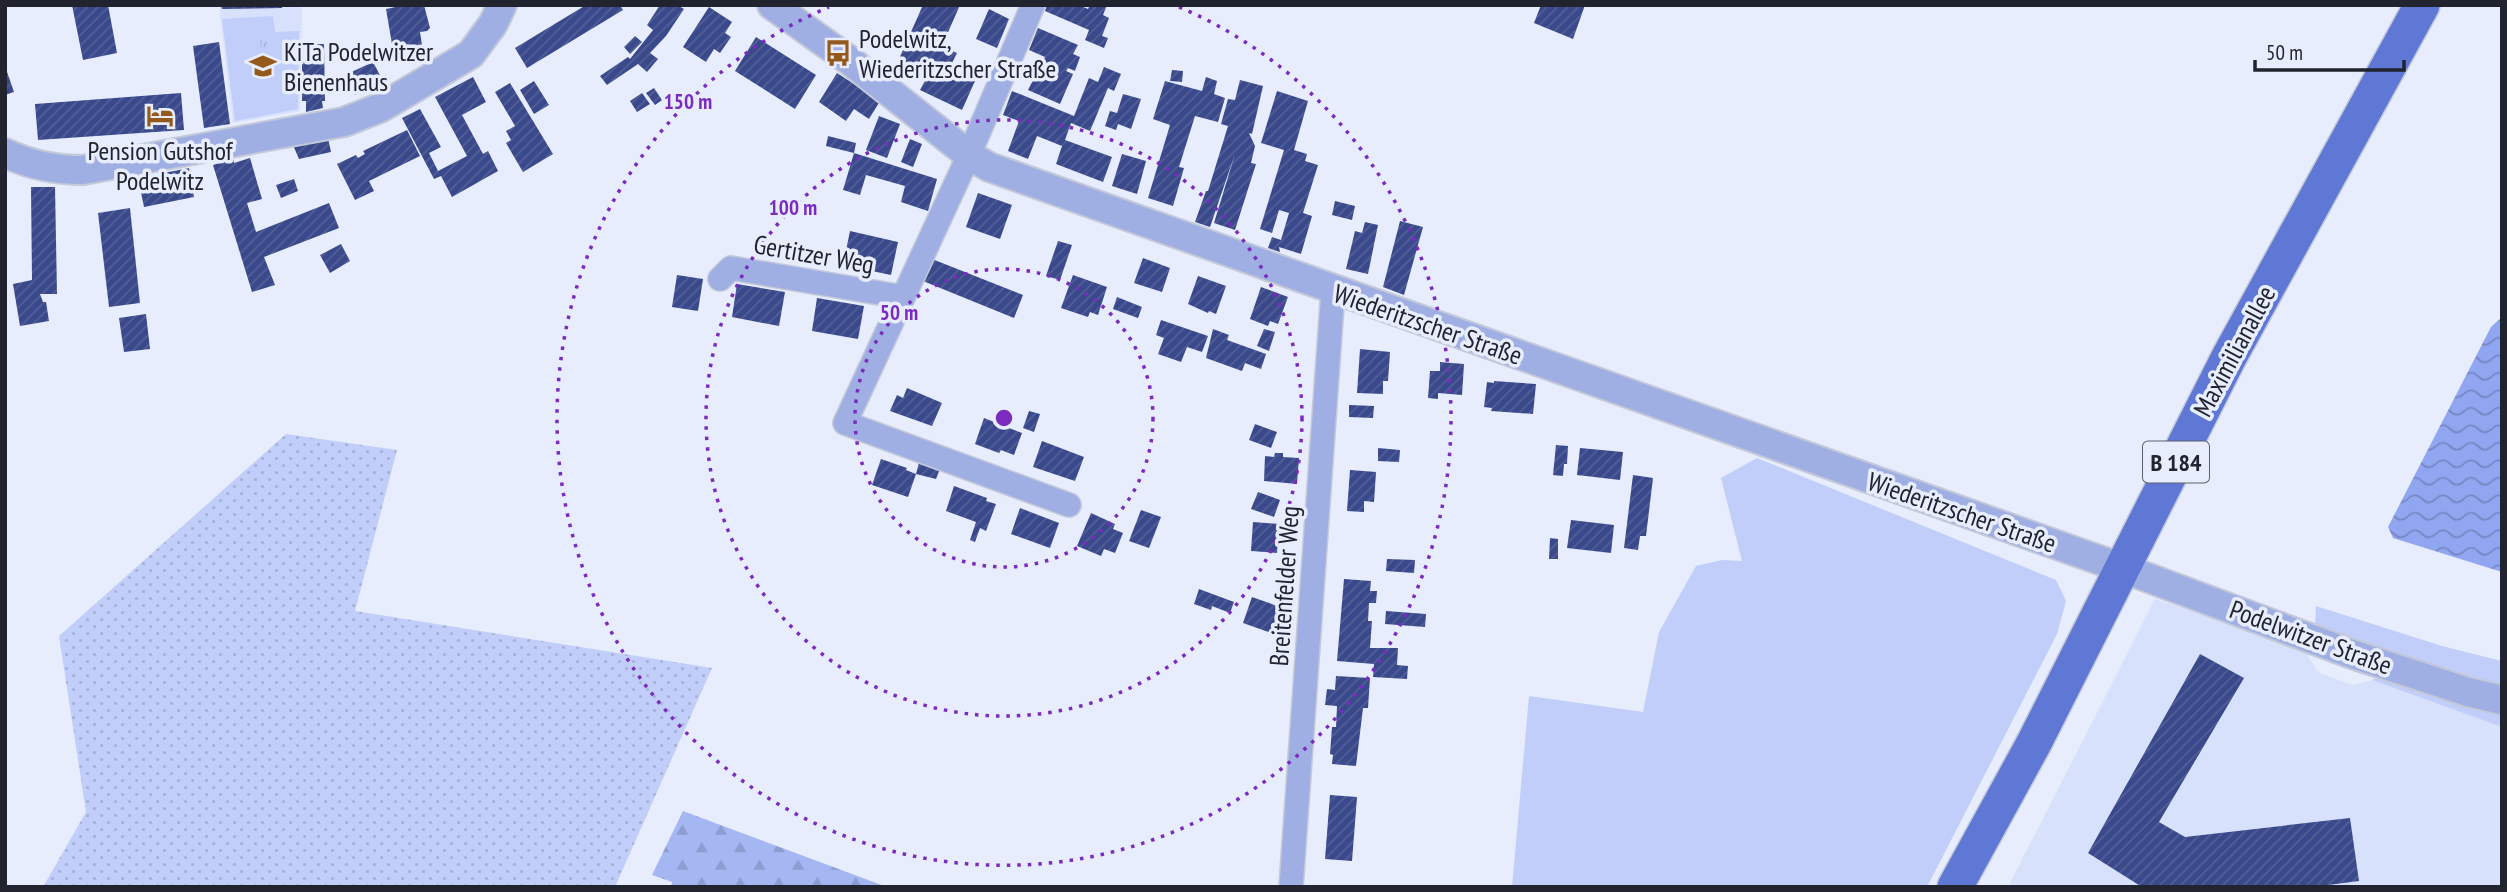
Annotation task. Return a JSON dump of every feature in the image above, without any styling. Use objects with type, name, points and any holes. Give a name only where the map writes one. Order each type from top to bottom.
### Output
[{"type":"main road","name":"Maximilianallee","points":[[1955,887],[2034,743],[2230,356],[2422,5]]},
{"type":"street","points":[[5,153],[40,166],[83,170],[344,122],[382,107],[471,54],[493,24],[502,5]]},
{"type":"street","name":"Wiederitzscher Straße","points":[[772,5],[849,60],[969,155],[989,167],[2123,568]]},
{"type":"street","name":"Gertitzer Weg","points":[[1032,5],[969,155],[845,423],[1069,505]]},
{"type":"street","name":"Gertitzer Weg","points":[[720,279],[731,268],[903,297]]},
{"type":"street","name":"Breitenfelder Weg","points":[[1291,887],[1333,290]]},
{"type":"street","name":"Podelwitzer Straße","points":[[2123,568],[2352,654],[2468,692],[2502,700]]},
{"type":"shaded area","name":"KiTa Podelwitzer Bienenhaus","points":[[219,5],[302,5],[300,111],[233,123]]},
{"type":"shaded area","points":[[2155,599],[2303,648],[2318,672],[2333,678],[2352,685],[2372,680],[2502,727],[2502,887],[2008,887]]},
{"type":"green space","name":"KiTa Podelwitzer Bienenhaus","points":[[273,16],[275,32],[299,31],[298,109],[235,121],[222,19]]},
{"type":"green space","points":[[275,32],[277,61],[262,62],[260,34]]},
{"type":"green space","points":[[286,434],[397,450],[355,611],[712,668],[615,887],[43,887],[86,812],[59,636]]},
{"type":"green space","points":[[1757,458],[2056,580],[2066,601],[2057,634],[1927,887],[1512,887],[1529,696],[1643,712],[1659,632],[1696,566],[1722,560],[1742,561],[1721,478]]},
{"type":"green space","points":[[2316,606],[2442,646],[2502,661],[2502,687],[2473,681],[2315,627]]},
{"type":"green space","points":[[2384,675],[2502,713],[2502,727],[2372,680]]},
{"type":"green space","points":[[683,811],[887,887],[671,887],[672,882],[652,875]]},
{"type":"water","points":[[2502,317],[2502,572],[2393,538],[2388,527],[2491,327]]},
{"type":"building","points":[[72,5],[108,5],[117,53],[83,60]]},
{"type":"building","points":[[221,5],[282,5],[282,8],[222,9]]},
{"type":"building","points":[[424,5],[430,28],[420,32],[422,45],[393,50],[386,9]]},
{"type":"building","points":[[586,5],[620,5],[623,10],[527,68],[515,48]]},
{"type":"building","points":[[660,5],[677,5],[684,9],[666,36],[650,53],[658,59],[647,72],[638,64],[607,85],[600,76],[628,57],[630,59],[653,30],[647,25]]},
{"type":"building","points":[[923,5],[960,5],[942,46],[957,53],[949,69],[975,81],[962,110],[920,90],[927,77],[937,82],[944,66],[934,61],[927,75],[898,61]]},
{"type":"building","points":[[1047,5],[1079,5],[1088,9],[1090,5],[1107,5],[1103,15],[1109,18],[1102,36],[1108,38],[1104,48],[1085,40],[1089,30],[1045,11]]},
{"type":"building","points":[[1541,5],[1585,5],[1573,39],[1534,23]]},
{"type":"building","points":[[709,7],[732,22],[725,33],[731,37],[720,53],[714,49],[706,62],[683,47]]},
{"type":"building","points":[[989,9],[1009,19],[997,48],[976,39]]},
{"type":"building","points":[[1038,28],[1078,45],[1073,54],[1080,57],[1075,71],[1068,68],[1066,71],[1073,74],[1060,104],[1028,90],[1045,57],[1029,50]]},
{"type":"building","points":[[635,36],[642,42],[630,54],[624,47]]},
{"type":"building","points":[[756,37],[816,75],[795,109],[735,71]]},
{"type":"building","points":[[219,42],[230,124],[204,128],[193,46]]},
{"type":"building","points":[[302,44],[324,44],[325,101],[322,101],[323,108],[306,112],[306,101],[302,101]]},
{"type":"building","points":[[373,62],[383,81],[355,95],[345,75]]},
{"type":"building","points":[[5,66],[14,92],[5,95]]},
{"type":"building","points":[[1104,67],[1121,74],[1114,91],[1108,88],[1090,131],[1071,123],[1065,140],[1112,157],[1103,182],[1056,164],[1062,146],[1037,136],[1028,159],[1008,151],[1019,121],[1003,115],[1012,91],[1074,116],[1089,78],[1098,82]]},
{"type":"building","points":[[1172,70],[1183,71],[1182,82],[1170,81]]},
{"type":"building","points":[[837,73],[880,101],[869,119],[854,109],[846,121],[819,102]]},
{"type":"building","points":[[473,77],[486,102],[462,115],[483,154],[488,151],[498,171],[452,197],[441,176],[434,179],[402,118],[420,109],[441,147],[429,153],[438,171],[467,156],[435,97]]},
{"type":"building","points":[[1206,77],[1217,81],[1214,94],[1225,98],[1218,122],[1195,116],[1179,167],[1184,168],[1173,206],[1148,198],[1170,125],[1153,119],[1165,81],[1202,91]]},
{"type":"building","points":[[1240,80],[1263,86],[1252,134],[1249,133],[1255,146],[1251,163],[1256,164],[1235,230],[1214,223],[1235,154],[1210,227],[1195,222],[1208,191],[1228,126],[1221,124],[1228,99],[1235,100]]},
{"type":"building","points":[[534,81],[549,105],[534,114],[520,90]]},
{"type":"building","points":[[510,83],[553,154],[523,172],[506,143],[511,140],[506,131],[515,126],[495,92]]},
{"type":"building","points":[[654,88],[662,100],[655,105],[646,93]]},
{"type":"building","points":[[1277,91],[1308,101],[1294,150],[1307,154],[1305,161],[1318,165],[1303,213],[1312,216],[1301,254],[1279,247],[1280,252],[1268,248],[1272,237],[1281,240],[1289,213],[1279,210],[1272,233],[1260,229],[1284,150],[1261,143]]},
{"type":"building","points":[[181,93],[184,130],[38,140],[35,104]]},
{"type":"building","points":[[642,93],[650,104],[637,112],[630,101]]},
{"type":"building","points":[[1123,94],[1141,99],[1131,129],[1118,124],[1116,130],[1105,126],[1110,111],[1117,113]]},
{"type":"building","points":[[879,116],[900,124],[887,158],[866,150]]},
{"type":"building","points":[[407,130],[420,156],[369,181],[374,191],[355,200],[337,164],[356,155],[358,158],[365,154],[363,151]]},
{"type":"building","points":[[828,136],[856,143],[854,153],[826,146]]},
{"type":"building","points":[[328,138],[331,152],[299,159],[293,145]]},
{"type":"building","points":[[910,139],[922,144],[913,167],[901,162]]},
{"type":"building","points":[[854,153],[937,179],[928,211],[901,202],[905,186],[866,175],[860,195],[843,190]]},
{"type":"building","points":[[1122,154],[1146,161],[1137,194],[1112,186]]},
{"type":"building","points":[[250,158],[262,199],[247,203],[256,232],[329,203],[339,228],[264,257],[275,285],[252,292],[213,165],[233,159],[234,163]]},
{"type":"building","points":[[189,168],[194,197],[144,207],[138,178]]},
{"type":"building","points":[[294,179],[298,191],[281,198],[276,185]]},
{"type":"building","points":[[31,187],[55,187],[57,294],[40,294],[43,302],[46,302],[49,321],[20,326],[13,284],[32,280]]},
{"type":"building","points":[[978,193],[1012,205],[1000,239],[966,227]]},
{"type":"building","points":[[1335,201],[1355,206],[1352,220],[1332,215]]},
{"type":"building","points":[[130,208],[140,303],[109,307],[98,213]]},
{"type":"building","points":[[1400,221],[1423,227],[1404,295],[1383,287]]},
{"type":"building","points":[[1365,222],[1378,225],[1368,274],[1346,269],[1355,231],[1362,233]]},
{"type":"building","points":[[850,231],[898,242],[891,275],[843,265]]},
{"type":"building","points":[[1058,241],[1072,245],[1060,280],[1046,276]]},
{"type":"building","points":[[341,244],[350,261],[330,273],[320,255]]},
{"type":"building","points":[[1143,258],[1170,268],[1162,292],[1134,283]]},
{"type":"building","points":[[932,259],[1023,295],[1014,318],[923,281]]},
{"type":"building","points":[[677,275],[703,279],[698,311],[672,307]]},
{"type":"building","points":[[1073,275],[1107,287],[1098,315],[1090,312],[1088,317],[1061,308]]},
{"type":"building","points":[[1198,276],[1226,286],[1216,314],[1188,304]]},
{"type":"building","points":[[737,284],[785,292],[779,326],[732,317]]},
{"type":"building","points":[[1261,287],[1288,297],[1278,324],[1270,321],[1268,326],[1250,319]]},
{"type":"building","points":[[1117,297],[1142,307],[1138,318],[1113,309]]},
{"type":"building","points":[[817,298],[864,306],[858,339],[812,331]]},
{"type":"building","points":[[146,314],[150,349],[124,352],[119,318]]},
{"type":"building","points":[[1161,320],[1208,336],[1202,352],[1187,347],[1181,362],[1158,354],[1164,338],[1156,335]]},
{"type":"building","points":[[1213,329],[1229,335],[1227,340],[1266,354],[1261,369],[1245,363],[1242,371],[1206,358]]},
{"type":"building","points":[[1264,329],[1275,332],[1269,351],[1257,346]]},
{"type":"building","points":[[1360,349],[1390,352],[1388,381],[1383,381],[1383,394],[1357,393]]},
{"type":"building","points":[[1440,362],[1464,364],[1462,395],[1438,393],[1438,399],[1428,398],[1430,371],[1440,371]]},
{"type":"building","points":[[1487,382],[1536,384],[1533,414],[1491,411],[1492,408],[1484,407]]},
{"type":"building","points":[[907,388],[942,403],[932,426],[890,411],[897,395],[903,398]]},
{"type":"building","points":[[1349,405],[1374,406],[1373,418],[1349,417]]},
{"type":"building","points":[[1029,411],[1040,414],[1034,432],[1023,428]]},
{"type":"building","points":[[984,418],[1022,433],[1014,455],[1001,450],[999,453],[975,444]]},
{"type":"building","points":[[1255,424],[1277,432],[1271,448],[1249,440]]},
{"type":"building","points":[[1042,441],[1084,457],[1075,481],[1033,467]]},
{"type":"building","points":[[1556,445],[1568,446],[1563,476],[1553,475]]},
{"type":"building","points":[[1378,448],[1400,450],[1399,462],[1378,461]]},
{"type":"building","points":[[1580,448],[1623,452],[1620,480],[1577,475]]},
{"type":"building","points":[[1275,453],[1283,453],[1283,457],[1299,458],[1297,484],[1264,481],[1265,456],[1274,457]]},
{"type":"building","points":[[881,459],[916,474],[908,497],[872,485]]},
{"type":"building","points":[[920,459],[941,466],[936,479],[916,474]]},
{"type":"building","points":[[1350,470],[1376,472],[1374,502],[1364,501],[1364,512],[1347,511]]},
{"type":"building","points":[[1633,475],[1653,478],[1646,536],[1640,536],[1638,550],[1624,548]]},
{"type":"building","points":[[954,486],[996,504],[986,531],[980,528],[975,542],[970,540],[976,522],[946,511]]},
{"type":"building","points":[[1258,492],[1280,500],[1274,517],[1251,509]]},
{"type":"building","points":[[1020,508],[1059,523],[1050,548],[1011,534]]},
{"type":"building","points":[[1141,510],[1161,517],[1149,548],[1129,541]]},
{"type":"building","points":[[1091,513],[1115,524],[1113,529],[1123,533],[1115,553],[1104,549],[1101,556],[1077,546]]},
{"type":"building","points":[[1571,520],[1614,525],[1611,553],[1567,548]]},
{"type":"building","points":[[1253,522],[1279,524],[1277,553],[1251,551]]},
{"type":"building","points":[[1550,538],[1558,539],[1558,559],[1549,559]]},
{"type":"building","points":[[1387,559],[1415,560],[1414,573],[1386,571]]},
{"type":"building","points":[[1344,579],[1371,581],[1370,591],[1377,591],[1376,603],[1369,603],[1368,621],[1372,621],[1370,648],[1398,648],[1397,665],[1408,666],[1407,679],[1373,677],[1374,664],[1337,661]]},
{"type":"building","points":[[1199,589],[1234,602],[1230,613],[1212,606],[1211,610],[1194,604]]},
{"type":"building","points":[[1252,597],[1283,608],[1274,634],[1243,623]]},
{"type":"building","points":[[1386,611],[1426,614],[1425,627],[1385,624]]},
{"type":"building","points":[[2200,654],[2244,678],[2159,822],[2185,837],[2350,818],[2359,881],[2313,887],[2142,887],[2088,853]]},
{"type":"building","points":[[1336,676],[1370,678],[1368,708],[1363,708],[1356,766],[1332,764],[1332,727],[1336,727],[1337,706],[1325,705],[1327,689],[1335,690]]},
{"type":"building","points":[[1330,795],[1357,797],[1352,861],[1325,859]]},
{"type":"place","name":"Podelwitz, Wiederitzscher Straße","points":[[838,53]]},
{"type":"place","name":"KiTa Podelwitzer Bienenhaus","points":[[263,66]]},
{"type":"place","name":"Pension Gutshof Podelwitz","points":[[160,116]]}]
